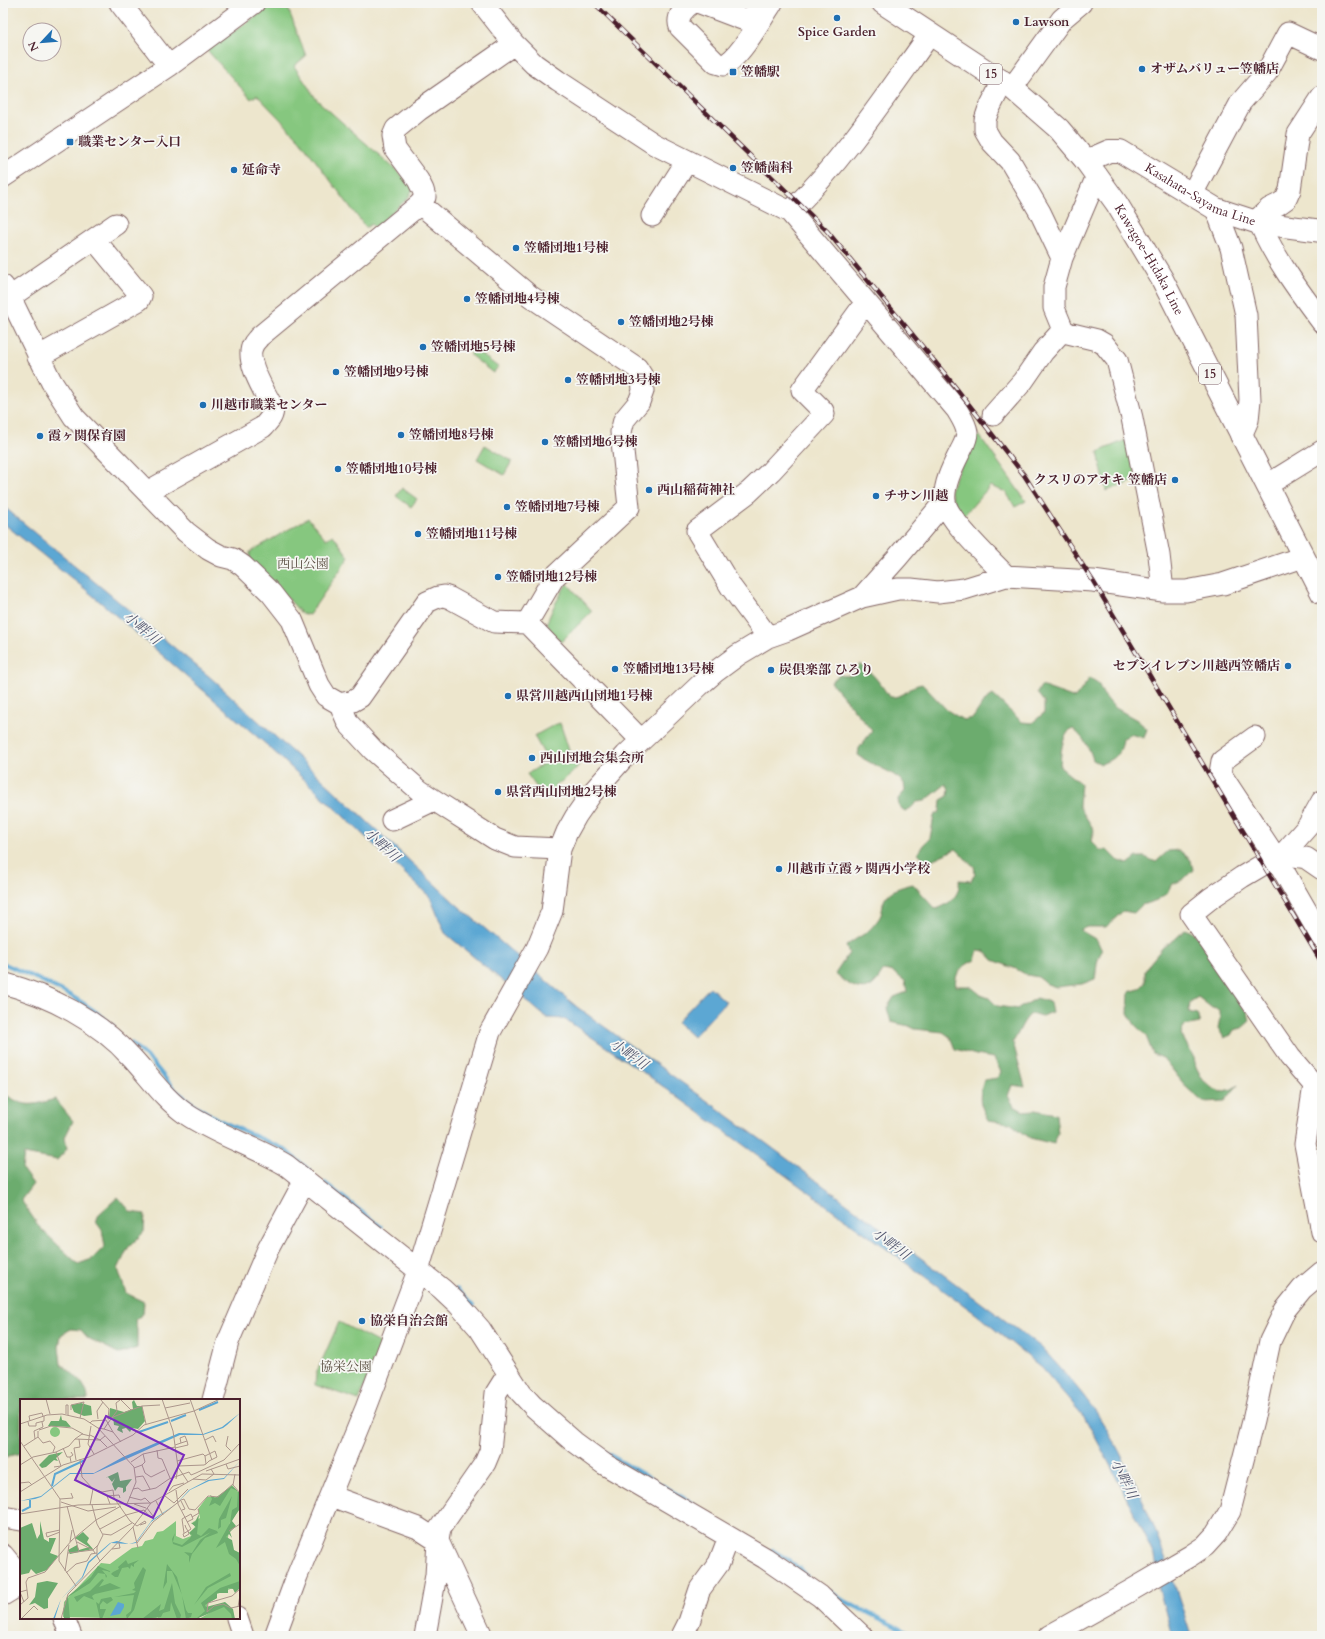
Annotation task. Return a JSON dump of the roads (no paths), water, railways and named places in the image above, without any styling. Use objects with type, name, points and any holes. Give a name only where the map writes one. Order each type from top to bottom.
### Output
[{"type":"main road","name":"Kawagoe-Hidaka Line","points":[[883,3],[1007,85],[1059,129],[1092,168],[1117,204],[1162,279],[1322,593]]},
{"type":"main road","name":"Kasahata-Sayama Line","points":[[1092,168],[1109,152],[1120,151],[1216,209],[1259,223],[1322,231]]},
{"type":"street","points":[[120,3],[169,66]]},
{"type":"street","points":[[482,3],[514,44],[534,64],[558,81],[654,144],[790,212],[957,410],[964,421],[967,433],[965,443],[951,470],[946,486],[945,501],[949,513],[956,523],[1006,576]]},
{"type":"street","points":[[692,3],[688,5],[680,15],[679,23],[683,30],[716,63],[722,65],[730,62],[734,58],[753,34],[772,3]]},
{"type":"street","points":[[700,3],[742,19],[751,17],[772,3]]},
{"type":"street","points":[[1062,258],[1040,212],[1010,161],[992,142],[985,130],[985,120],[988,111],[1007,85],[1062,19],[1080,3]]},
{"type":"street","points":[[3,177],[169,66],[246,5]]},
{"type":"street","points":[[1192,194],[1241,102],[1267,72],[1288,33],[1322,49]]},
{"type":"street","points":[[790,212],[832,167],[857,135],[925,41],[928,34]]},
{"type":"street","points":[[147,492],[263,427],[273,415],[274,408],[252,364],[252,345],[420,204],[425,196],[414,174],[395,149],[393,136],[396,130],[430,102],[514,44]]},
{"type":"street","points":[[1322,97],[1298,134],[1290,190],[1286,199],[1269,209],[1258,219],[1285,269],[1322,322]]},
{"type":"street","points":[[652,216],[687,161]]},
{"type":"street","points":[[1092,168],[1062,258],[1054,287],[1054,308],[1063,330],[1068,333],[1097,340],[1108,348],[1117,360],[1132,418],[1159,555],[1163,591]]},
{"type":"street","points":[[420,204],[530,296],[637,368],[642,376],[643,391],[639,402],[624,420],[620,432],[629,507],[554,577],[527,623]]},
{"type":"street","points":[[1216,209],[1231,248],[1246,315],[1250,400],[1248,420],[1241,436]]},
{"type":"street","points":[[116,224],[6,292],[51,382],[74,417],[186,532],[208,549],[243,566],[271,593],[292,620],[319,685],[326,696],[340,704],[348,723],[373,750],[419,790],[494,839],[515,847],[560,849]]},
{"type":"street","points":[[38,357],[140,300],[141,296],[94,239]]},
{"type":"street","points":[[768,636],[732,587],[697,531],[749,492],[771,472],[824,414],[823,411],[796,396],[866,302]]},
{"type":"street","points":[[993,415],[1023,381],[1047,347],[1063,330]]},
{"type":"street","points":[[1267,485],[1322,451]]},
{"type":"street","points":[[862,597],[898,558],[945,501]]},
{"type":"street","points":[[275,1636],[297,1576],[331,1496],[418,1271],[490,1032],[535,952],[552,911],[560,849],[572,821],[592,793],[641,740],[715,672],[768,636],[788,630],[862,597],[898,589],[938,592],[964,589],[1006,576],[1093,581],[1163,591],[1186,592],[1223,584],[1303,557]]},
{"type":"street","points":[[340,704],[353,701],[360,697],[427,602],[444,596],[494,622],[527,623],[641,740]]},
{"type":"street","points":[[1255,737],[1222,761],[1220,773],[1278,856],[1322,938]]},
{"type":"street","points":[[392,820],[434,800]]},
{"type":"street","points":[[1322,801],[1308,826],[1286,851],[1242,877],[1211,898],[1191,914],[1290,1057],[1314,1085],[1305,1144],[1322,1232]]},
{"type":"street","points":[[1278,856],[1306,858],[1322,870]]},
{"type":"street","points":[[3,983],[22,988],[48,998],[76,1014],[115,1041],[164,1094],[186,1114],[209,1128],[270,1155],[286,1165],[458,1304],[480,1329],[508,1374],[533,1406],[574,1442],[604,1464],[765,1558],[820,1596],[862,1636]]},
{"type":"street","points":[[211,1397],[228,1342],[268,1249],[305,1180]]},
{"type":"street","points":[[1049,1636],[1130,1592],[1190,1556],[1205,1546],[1216,1534],[1230,1511],[1253,1421],[1270,1341],[1285,1310],[1302,1289],[1322,1272]]},
{"type":"street","points":[[425,1636],[436,1575],[440,1528],[485,1463],[490,1451],[496,1393],[508,1374]]},
{"type":"street","points":[[331,1496],[418,1528],[438,1541],[482,1636]]},
{"type":"street","points":[[3,1517],[20,1520]]},
{"type":"street","points":[[682,1636],[689,1622],[700,1589],[719,1563],[728,1537]]},
{"type":"street","points":[[3,1555],[20,1576]]},
{"type":"street","points":[[3,1594],[20,1585]]},
{"type":"street","points":[[64,1619],[72,1636]]},
{"type":"street","points":[[237,1619],[243,1636]]},
{"type":"water","name":"小畔川","points":[[3,506],[211,678],[455,903],[577,1007],[763,1141],[1041,1347],[1092,1406],[1106,1428],[1133,1478],[1165,1556],[1191,1636],[1172,1636],[1159,1589],[1154,1556],[1118,1480],[1085,1418],[1042,1368],[976,1314],[650,1077],[565,1019],[547,1018],[445,933],[430,897],[268,746],[85,589],[3,523]]},
{"type":"water","points":[[710,987],[726,1002],[693,1037],[677,1022]]},
{"type":"waterway","points":[[3,963],[74,997],[113,1026]]},
{"type":"waterway","points":[[131,1043],[152,1062],[175,1090],[196,1106],[217,1119],[284,1149],[310,1171]]},
{"type":"waterway","points":[[325,1183],[381,1227]]},
{"type":"waterway","points":[[457,1289],[473,1306]]},
{"type":"waterway","points":[[603,1451],[694,1504]]},
{"type":"waterway","points":[[772,1550],[790,1561],[807,1575]]},
{"type":"waterway","points":[[829,1591],[844,1601],[915,1636]]},
{"type":"railway","points":[[594,3],[827,231],[945,374],[1024,475],[1093,581],[1322,963]]},
{"type":"place","name":"Spice Garden","points":[[837,18]]},
{"type":"place","name":"Lawson","points":[[1016,22]]},
{"type":"place","name":"オザムバリュー笠幡店","points":[[1142,69]]},
{"type":"place","name":"笠幡駅","points":[[733,72]]},
{"type":"place","name":"職業センター入口","points":[[70,142]]},
{"type":"place","name":"笠幡歯科","points":[[733,168]]},
{"type":"place","name":"延命寺","points":[[234,170]]},
{"type":"place","name":"笠幡団地1号棟","points":[[516,248]]},
{"type":"place","name":"笠幡団地4号棟","points":[[467,299]]},
{"type":"place","name":"笠幡団地2号棟","points":[[621,322]]},
{"type":"place","name":"笠幡団地5号棟","points":[[423,347]]},
{"type":"place","name":"笠幡団地9号棟","points":[[336,372]]},
{"type":"place","name":"笠幡団地3号棟","points":[[568,380]]},
{"type":"place","name":"川越市職業センター","points":[[203,405]]},
{"type":"place","name":"笠幡団地8号棟","points":[[401,435]]},
{"type":"place","name":"霞ヶ関保育園","points":[[40,436]]},
{"type":"place","name":"笠幡団地6号棟","points":[[545,442]]},
{"type":"place","name":"笠幡団地10号棟","points":[[338,469]]},
{"type":"place","name":"クスリのアオキ 笠幡店","points":[[1175,480]]},
{"type":"place","name":"西山稲荷神社","points":[[649,490]]},
{"type":"place","name":"チサン川越","points":[[876,496]]},
{"type":"place","name":"笠幡団地7号棟","points":[[507,507]]},
{"type":"place","name":"笠幡団地11号棟","points":[[418,534]]},
{"type":"place","name":"笠幡団地12号棟","points":[[498,577]]},
{"type":"place","name":"セブンイレブン川越西笠幡店","points":[[1288,666]]},
{"type":"place","name":"笠幡団地13号棟","points":[[615,669]]},
{"type":"place","name":"炭倶楽部 ひろり","points":[[771,670]]},
{"type":"place","name":"県営川越西山団地1号棟","points":[[508,696]]},
{"type":"place","name":"西山団地会集会所","points":[[532,758]]},
{"type":"place","name":"県営西山団地2号棟","points":[[498,792]]},
{"type":"place","name":"川越市立霞ヶ関西小学校","points":[[779,869]]},
{"type":"place","name":"協栄自治会館","points":[[362,1321]]},
{"type":"park label","name":"西山公園","points":[[303,564]]},
{"type":"park label","name":"協栄公園","points":[[346,1367]]}]
